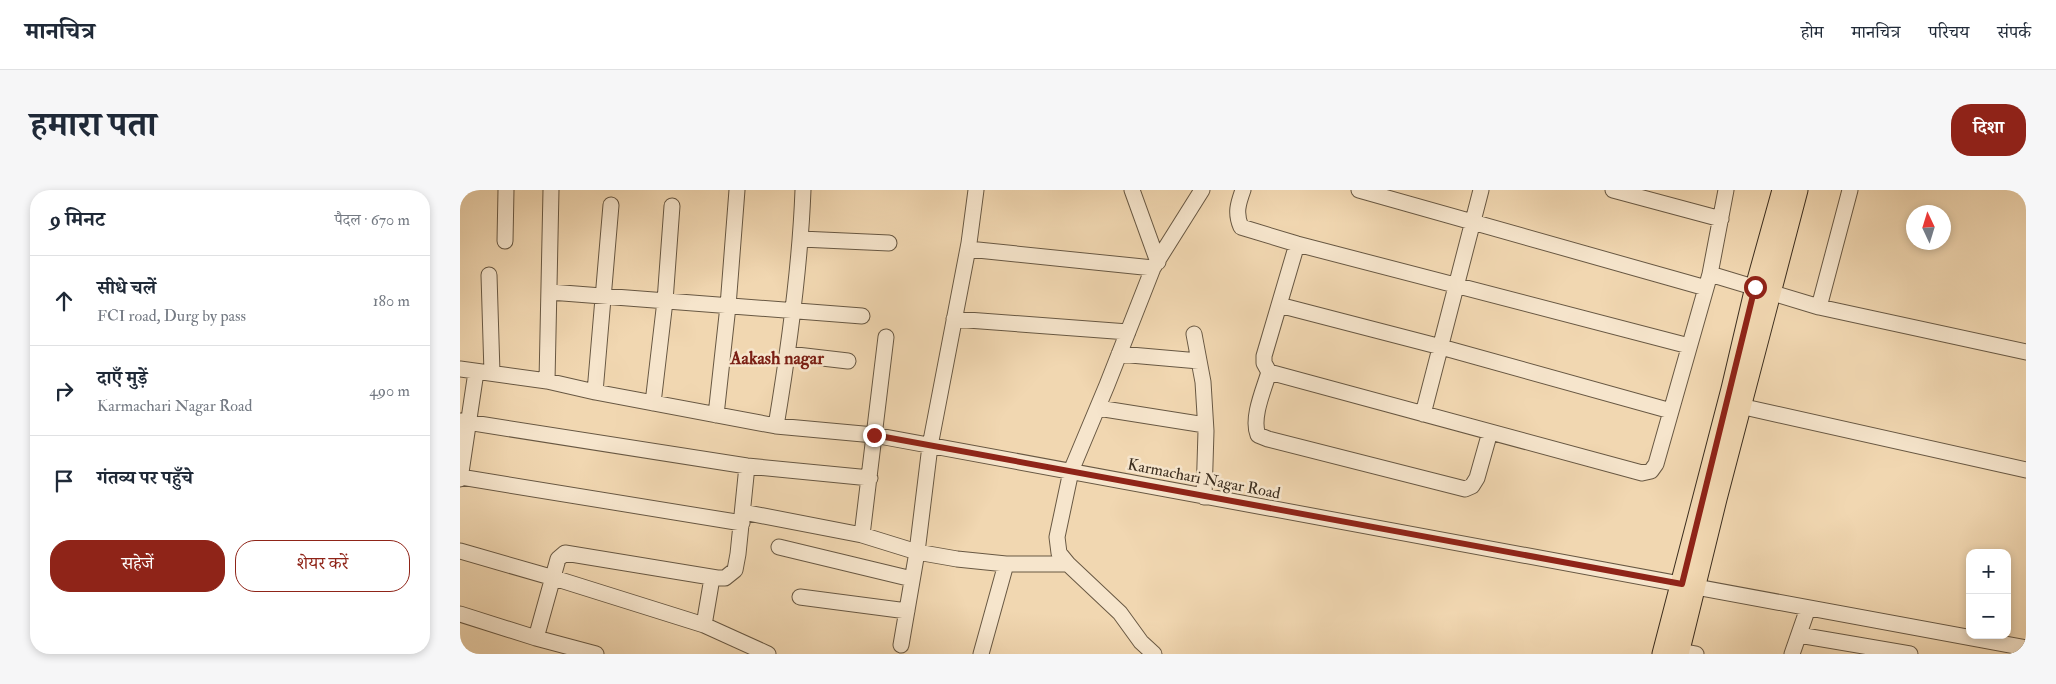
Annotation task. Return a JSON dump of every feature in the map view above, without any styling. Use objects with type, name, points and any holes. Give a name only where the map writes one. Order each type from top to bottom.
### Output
[{"type":"main road","points":[[1679,653],[1689,586],[1763,290],[1782,190]]},
{"type":"main road","points":[[1763,290],[1798,190]]},
{"type":"street","points":[[505,242],[506,190]]},
{"type":"street","points":[[547,381],[551,190]]},
{"type":"street","points":[[716,415],[728,306],[737,190]]},
{"type":"street","points":[[776,426],[793,312],[801,239],[803,190]]},
{"type":"street","points":[[901,645],[917,552],[930,446],[968,248],[976,190]]},
{"type":"street","points":[[1132,190],[1155,265]]},
{"type":"street","points":[[1154,654],[1141,642],[1120,613],[1068,564],[1059,553],[1057,537],[1071,471],[1155,265],[1202,190]]},
{"type":"street","points":[[1243,190],[1237,210],[1237,219],[1241,227],[1297,244],[1689,346]]},
{"type":"street","points":[[1359,190],[1473,222],[1708,281],[1763,290],[1819,307],[2026,352]]},
{"type":"street","points":[[1423,414],[1481,190]]},
{"type":"street","points":[[1614,190],[1721,219]]},
{"type":"street","points":[[1269,372],[1642,473],[1650,471],[1656,464],[1708,281],[1726,190]]},
{"type":"street","points":[[1819,307],[1850,190]]},
{"type":"street","points":[[594,392],[611,206]]},
{"type":"street","points":[[653,403],[665,301],[672,206]]},
{"type":"street","points":[[801,239],[889,243]]},
{"type":"street","points":[[1297,244],[1264,356],[1264,363],[1269,372],[1256,420],[1255,429],[1258,435],[1465,489],[1472,486],[1477,478],[1490,432]]},
{"type":"street","points":[[968,248],[1155,265]]},
{"type":"street","points":[[489,275],[484,372],[464,422],[460,478],[862,536],[917,552],[957,559],[1006,564],[1068,564]]},
{"type":"street","points":[[550,292],[862,316]]},
{"type":"street","points":[[1279,305],[1441,347],[1671,411]]},
{"type":"street","points":[[954,319],[1128,332]]},
{"type":"street","points":[[1194,334],[1203,382],[1205,425],[1204,497]]},
{"type":"street","points":[[862,536],[886,337]]},
{"type":"street","points":[[788,354],[848,361]]},
{"type":"street","points":[[1119,354],[1199,361]]},
{"type":"street","name":"Karmachari Nagar Road","points":[[460,370],[547,381],[594,392],[776,426],[874,435],[2026,648]]},
{"type":"street","points":[[1734,405],[2026,470]]},
{"type":"street","points":[[1098,408],[1205,425]]},
{"type":"street","points":[[464,422],[747,466],[870,478]]},
{"type":"street","points":[[536,638],[558,559],[566,553],[571,552],[712,578],[726,578],[735,570],[747,466]]},
{"type":"street","points":[[780,547],[912,578]]},
{"type":"street","points":[[460,552],[554,578],[704,624],[768,654]]},
{"type":"street","points":[[981,654],[1006,564]]},
{"type":"street","points":[[704,624],[712,578]]},
{"type":"street","points":[[800,597],[907,611]]},
{"type":"street","points":[[1792,654],[1808,608]]},
{"type":"street","points":[[460,614],[536,638],[596,654]]},
{"type":"street","points":[[1799,635],[1910,654]]},
{"type":"district","name":"Aakash nagar","points":[[777,358]]},
{"type":"route","points":[[874,435],[1281,512],[1682,584],[1755,287]]}]
